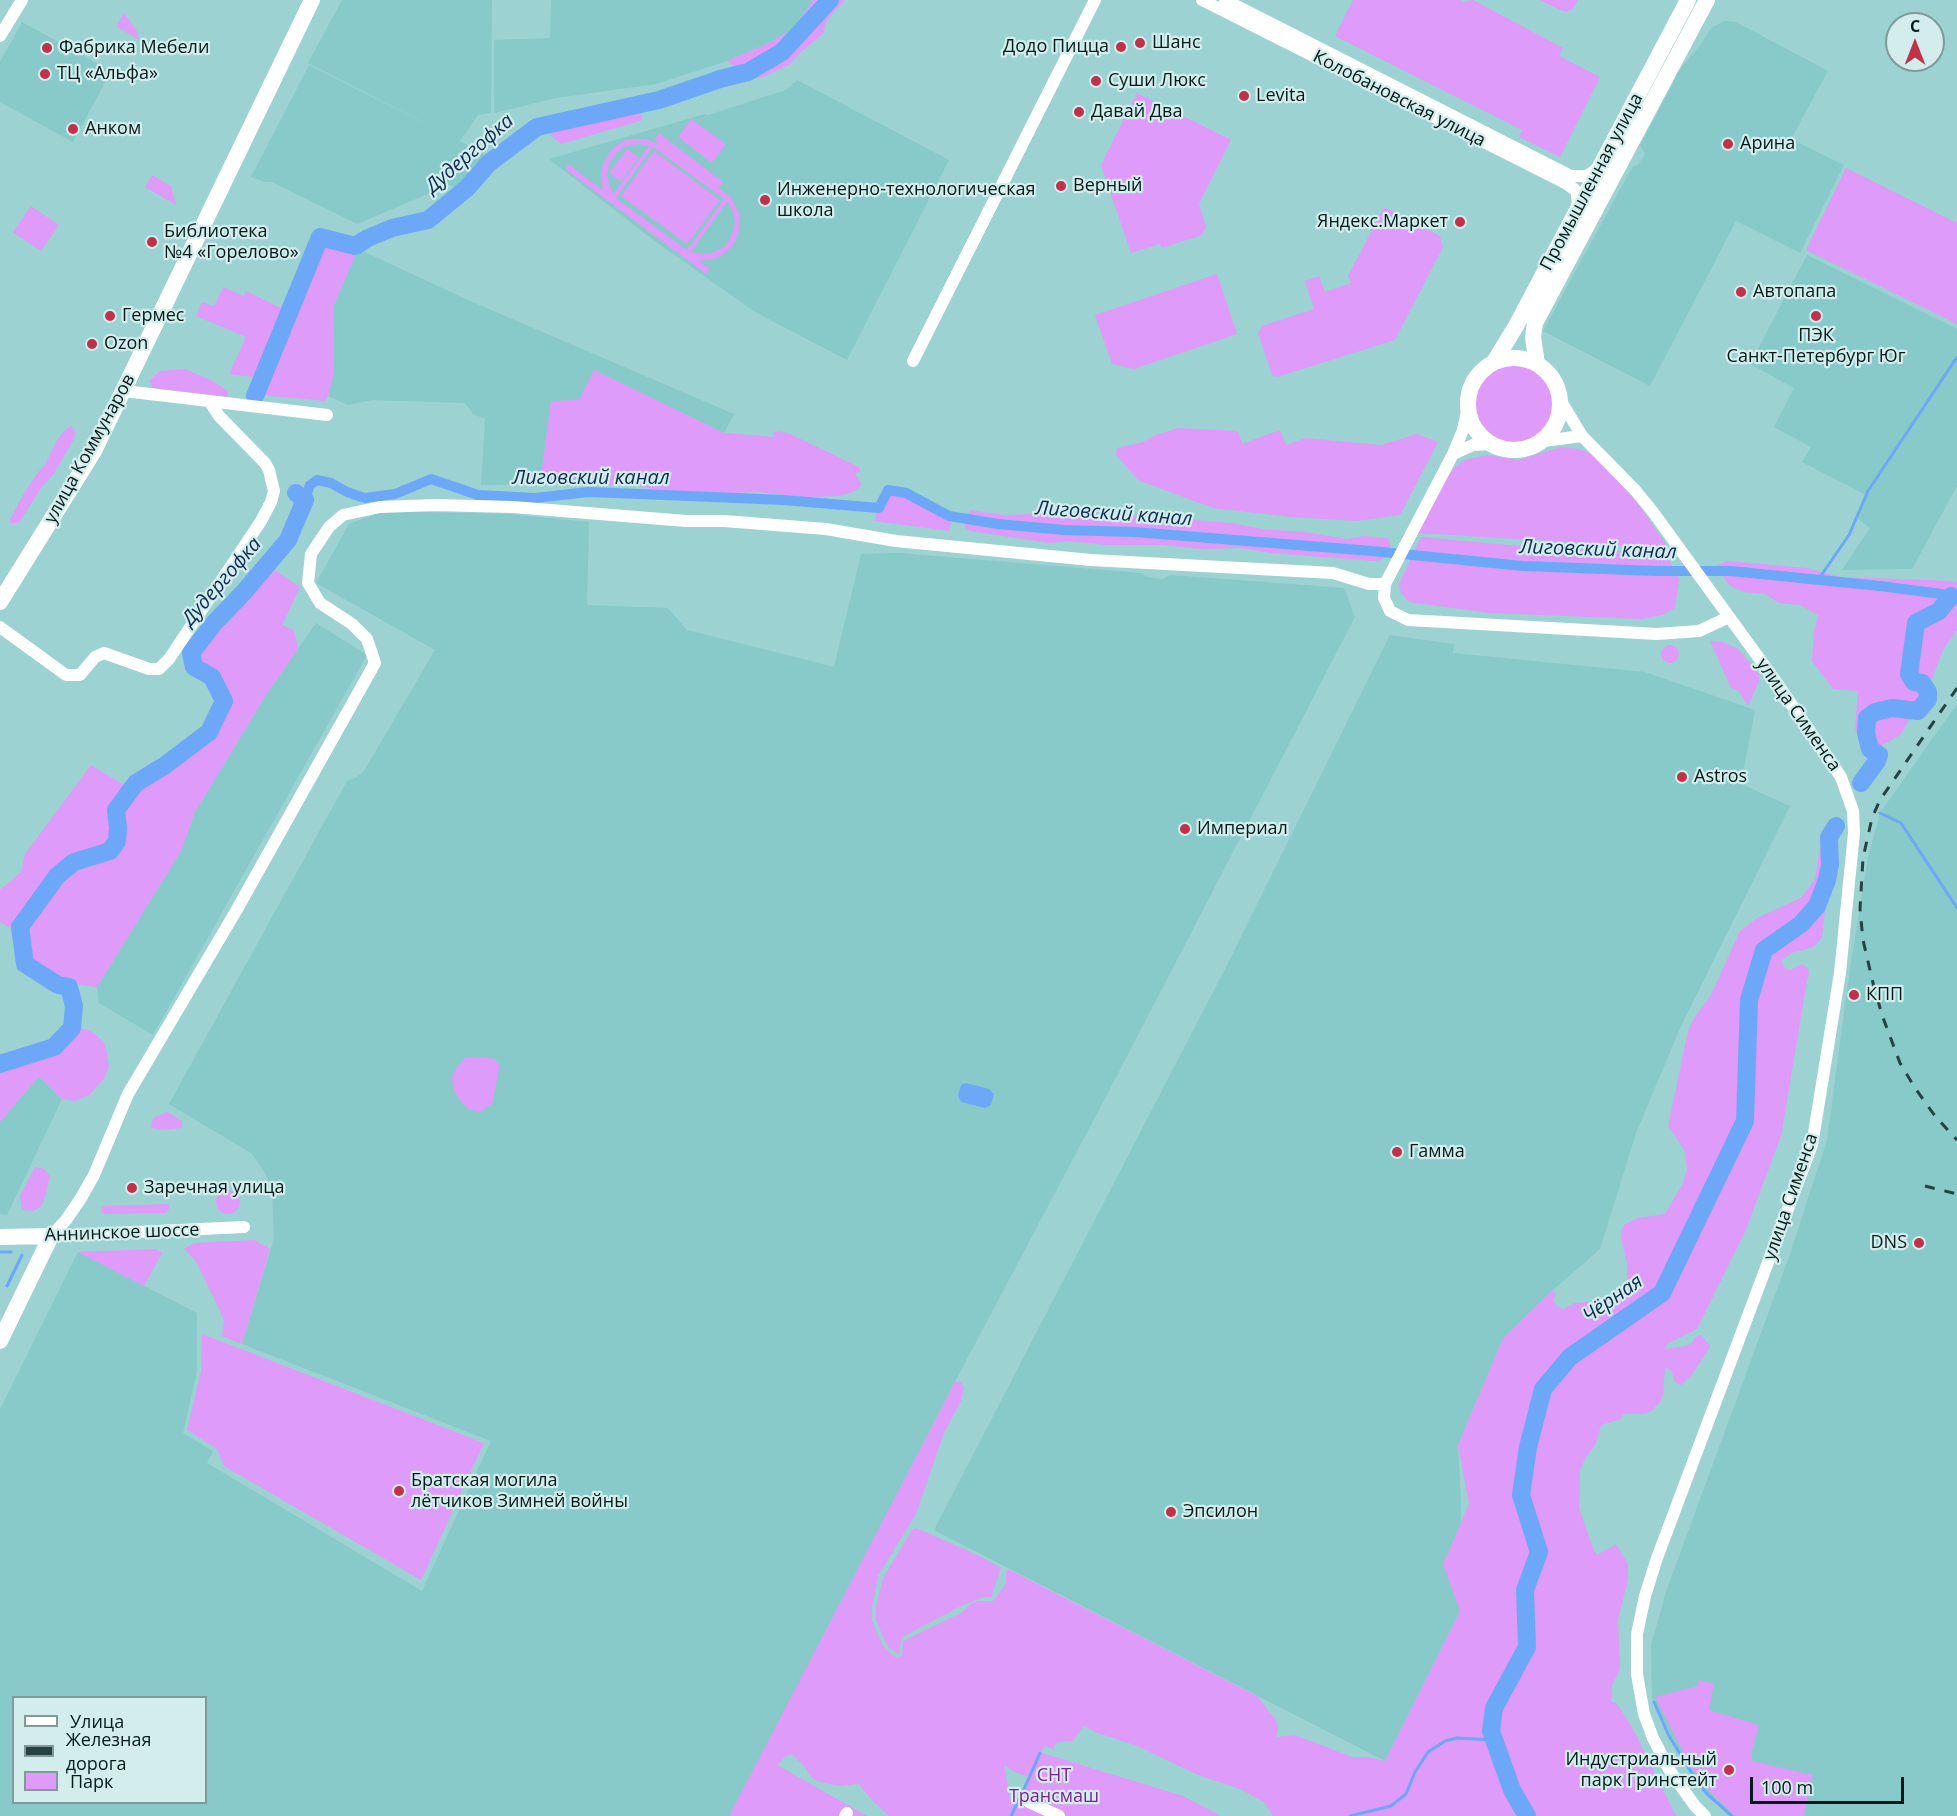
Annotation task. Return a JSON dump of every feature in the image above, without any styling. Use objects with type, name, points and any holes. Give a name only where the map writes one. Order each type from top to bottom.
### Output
[{"type":"street","points":[[0,36],[22,0]]},
{"type":"street","name":"улица Коммунаров","points":[[0,602],[94,450],[312,0]]},
{"type":"street","points":[[914,362],[1095,0]]},
{"type":"street","name":"Колобановская улица","points":[[1202,0],[1567,184],[1575,189],[1578,197],[1577,212]]},
{"type":"street","name":"Колобановская улица","points":[[1225,0],[1571,176],[1587,176],[1600,167]]},
{"type":"street","name":"Промышленная улица","points":[[1494,362],[1516,326],[1688,0]]},
{"type":"street","name":"Промышленная улица","points":[[1538,364],[1533,337],[1539,315],[1707,0]]},
{"type":"street","points":[[1543,441],[1555,427],[1560,410],[1559,392],[1551,375],[1538,364],[1511,357],[1494,362],[1479,373],[1470,389],[1463,430],[1453,454],[1385,584],[1383,591],[1385,605],[1395,615],[1408,620],[1658,634],[1699,632],[1729,617]]},
{"type":"street","points":[[124,391],[327,415]]},
{"type":"street","name":"улица Сименса","points":[[1561,401],[1582,436],[1635,490],[1729,617],[1841,777],[1853,811],[1854,833],[1840,974],[1812,1145],[1658,1558],[1645,1596],[1637,1634],[1637,1674],[1644,1714],[1670,1772],[1705,1816]]},
{"type":"street","points":[[0,627],[66,675],[80,675],[95,657],[104,653],[149,669],[159,669],[169,659],[261,521],[274,491],[265,463],[219,416],[210,402]]},
{"type":"street","points":[[1468,407],[1473,424],[1484,439],[1499,448],[1527,449],[1543,441],[1582,436]]},
{"type":"street","points":[[1453,454],[1473,445],[1491,444]]},
{"type":"street","points":[[0,1341],[51,1236],[66,1220],[85,1191],[129,1094],[236,911],[375,663],[367,639],[352,624],[320,603],[308,583],[311,554],[329,527],[343,515],[380,507],[435,505],[513,507],[686,521],[724,521],[826,529],[896,541],[1090,560],[1333,573],[1369,584],[1385,584]]},
{"type":"street","name":"Аннинское шоссе","points":[[0,1237],[244,1227]]},
{"type":"street","points":[[1029,1802],[1059,1816]]},
{"type":"shaded area","points":[[342,0],[492,0],[491,113],[478,115],[460,141],[308,63]]},
{"type":"shaded area","points":[[551,0],[813,0],[795,27],[773,41],[727,61],[656,84],[556,98],[494,113],[494,40],[550,38]]},
{"type":"shaded area","points":[[1724,21],[1736,22],[1828,71],[1791,139],[1844,165],[1800,253],[1736,221],[1650,386],[1543,331],[1633,166],[1638,165],[1645,154],[1640,145],[1674,82],[1671,80],[1701,44],[1711,28]]},
{"type":"shaded area","points":[[22,22],[111,71],[73,142],[0,102],[0,62]]},
{"type":"shaded area","points":[[309,65],[485,155],[456,188],[449,185],[357,224],[272,182],[264,182],[251,177]]},
{"type":"shaded area","name":"Инженерно-технологическая школа","points":[[797,80],[949,160],[847,360],[755,312],[652,239],[549,159],[708,115],[786,90]]},
{"type":"shaded area","points":[[358,249],[468,300],[734,414],[724,433],[594,370],[579,400],[551,401],[540,484],[481,485],[485,419],[473,414],[465,403],[372,400],[348,405],[328,396],[334,372],[333,307]]},
{"type":"shaded area","points":[[1807,255],[1957,329],[1957,486],[1912,569],[1842,570],[1870,528],[1857,518],[1866,495],[1802,462],[1811,447],[1774,427],[1794,388],[1750,364]]},
{"type":"shaded area","points":[[384,511],[509,514],[589,522],[587,605],[668,608],[687,630],[834,667],[861,554],[899,553],[1141,573],[1147,577],[1162,579],[1171,575],[1344,588],[1355,617],[730,1816],[0,1816],[0,1409],[78,1252],[197,1313],[197,1371],[183,1433],[213,1451],[207,1463],[422,1591],[491,1441],[242,1344],[274,1238],[272,1188],[264,1171],[251,1153],[169,1104],[347,781],[364,771],[435,650],[316,583],[349,524]]},
{"type":"shaded area","points":[[316,623],[367,655],[153,1035],[99,1003],[97,987],[181,851],[195,812],[266,695]]},
{"type":"shaded area","name":"Astros","points":[[1390,635],[1454,644],[1453,653],[1645,672],[1755,710],[1741,784],[1790,806],[1681,1026],[1636,1133],[1600,1249],[1503,1338],[1458,1445],[1461,1502],[1460,1611],[1385,1761],[934,1530],[1227,965]]},
{"type":"shaded area","points":[[1957,704],[1957,1816],[1729,1816],[1703,1790],[1675,1744],[1652,1697],[1651,1645],[1667,1589],[1790,1254],[1827,1140],[1850,968],[1868,857],[1880,813]]},
{"type":"shaded area","points":[[39,1076],[62,1099],[7,1215],[0,1214],[0,1122]]},
{"type":"green space","points":[[813,0],[845,0],[827,20],[823,34],[789,65],[763,77],[750,79],[727,61],[773,41],[795,27]]},
{"type":"green space","points":[[1353,0],[1460,0],[1463,2],[1473,0],[1563,48],[1559,56],[1600,77],[1560,157],[1519,137],[1522,130],[1335,36]]},
{"type":"green space","points":[[1539,0],[1578,0],[1573,9],[1565,12]]},
{"type":"green space","points":[[124,13],[137,31],[139,40],[116,26]]},
{"type":"green space","points":[[1137,93],[1231,140],[1199,204],[1206,227],[1202,235],[1162,248],[1160,244],[1131,253],[1101,165]]},
{"type":"green space","points":[[636,107],[643,120],[561,144],[543,128]]},
{"type":"green space","points":[[691,119],[726,144],[712,163],[678,137]]},
{"type":"green space","points":[[659,133],[723,182],[719,188],[731,198],[739,212],[740,227],[731,248],[718,258],[699,261],[710,269],[706,274],[565,169],[568,164],[603,190],[601,171],[611,150],[623,141],[631,139],[646,139],[660,145],[654,140]],"holes":[[[638,144],[649,146],[613,194],[607,177],[609,163],[624,147]],[[653,147],[724,199],[687,250],[616,198]],[[727,202],[735,221],[729,241],[724,247],[711,253],[691,252]]]},
{"type":"green space","points":[[627,149],[639,157],[621,182],[609,173]]},
{"type":"green space","points":[[654,151],[720,200],[687,244],[621,196]]},
{"type":"green space","points":[[1846,168],[1957,223],[1957,324],[1806,250]]},
{"type":"green space","points":[[152,175],[171,186],[176,205],[145,187]]},
{"type":"green space","points":[[31,206],[59,225],[41,251],[13,232]]},
{"type":"green space","points":[[1384,207],[1440,236],[1443,247],[1395,340],[1277,377],[1272,375],[1258,333],[1262,326],[1314,309],[1305,281],[1319,276],[1325,292],[1351,283],[1348,276]]},
{"type":"green space","points":[[324,241],[358,249],[333,307],[334,372],[328,396],[325,401],[261,395]]},
{"type":"green space","points":[[1217,274],[1237,334],[1134,369],[1112,364],[1095,315]]},
{"type":"green space","points":[[223,287],[244,296],[246,291],[289,312],[261,378],[229,374],[246,337],[196,316],[202,302],[214,306]]},
{"type":"green space","points":[[1506,365],[1522,365],[1536,371],[1547,382],[1553,396],[1553,412],[1547,426],[1536,437],[1522,443],[1506,443],[1492,437],[1481,426],[1475,412],[1475,396],[1481,382],[1492,371]]},
{"type":"green space","points":[[185,369],[213,381],[228,391],[228,397],[153,388],[149,381],[160,371]]},
{"type":"green space","points":[[594,370],[724,433],[773,437],[774,432],[790,434],[859,467],[860,472],[855,474],[862,485],[855,491],[841,496],[805,497],[758,492],[705,494],[657,490],[639,486],[540,484],[551,401],[579,400]]},
{"type":"green space","points":[[71,426],[75,431],[74,439],[53,475],[41,488],[19,523],[10,523],[22,497],[46,463],[56,442]]},
{"type":"green space","points":[[1179,428],[1238,431],[1242,444],[1280,430],[1286,445],[1306,438],[1381,445],[1417,434],[1438,442],[1400,515],[1356,521],[1291,517],[1213,508],[1138,480],[1116,455],[1117,448],[1143,442],[1156,435]]},
{"type":"green space","points":[[1561,447],[1579,449],[1591,454],[1606,467],[1640,506],[1668,548],[1417,533],[1446,479],[1464,460],[1487,455],[1518,460]]},
{"type":"green space","points":[[897,486],[953,512],[949,531],[874,521],[883,494]]},
{"type":"green space","points":[[970,510],[1004,515],[1072,513],[1232,523],[1347,539],[1364,536],[1388,538],[1391,548],[1382,560],[1374,561],[1270,553],[1241,548],[1203,549],[1069,541],[1050,543],[970,531],[964,527]]},
{"type":"green space","points":[[1421,537],[1531,547],[1665,553],[1679,579],[1675,608],[1662,615],[1642,619],[1489,613],[1409,602],[1401,593],[1399,584]]},
{"type":"green space","points":[[1727,561],[1807,568],[1840,577],[1954,581],[1957,583],[1957,630],[1943,650],[1930,684],[1930,700],[1916,710],[1900,735],[1869,753],[1863,750],[1855,728],[1858,691],[1833,689],[1812,661],[1814,631],[1818,615],[1800,605],[1779,603],[1765,594],[1744,592],[1730,586],[1716,566]]},
{"type":"green space","points":[[270,567],[300,587],[282,625],[294,630],[298,649],[266,695],[195,812],[181,851],[97,987],[80,985],[67,978],[62,981],[47,974],[33,961],[24,932],[57,884],[70,871],[103,861],[117,851],[122,842],[123,807],[145,787],[171,772],[211,740],[228,705],[226,687],[199,659],[199,648],[216,625],[235,608]]},
{"type":"green space","points":[[1710,641],[1723,642],[1738,649],[1759,674],[1759,681],[1748,706],[1739,691],[1731,688]]},
{"type":"green space","points":[[1670,645],[1676,648],[1679,654],[1676,660],[1670,663],[1664,660],[1661,654],[1664,648]]},
{"type":"green space","points":[[91,765],[124,785],[131,781],[132,785],[118,797],[110,811],[115,832],[113,840],[106,848],[75,859],[58,871],[15,931],[0,922],[0,890],[21,872],[25,854]]},
{"type":"green space","name":"СНТ Трансмаш","points":[[1824,843],[1831,844],[1836,849],[1835,875],[1825,910],[1822,937],[1814,947],[1791,953],[1781,961],[1784,967],[1790,970],[1802,964],[1808,968],[1809,974],[1781,1136],[1745,1232],[1697,1329],[1667,1344],[1665,1349],[1686,1346],[1692,1343],[1695,1337],[1701,1335],[1710,1346],[1691,1376],[1681,1385],[1675,1382],[1671,1370],[1665,1368],[1663,1395],[1660,1402],[1650,1412],[1623,1414],[1621,1419],[1601,1425],[1596,1444],[1580,1470],[1579,1508],[1593,1548],[1597,1555],[1616,1544],[1628,1564],[1628,1580],[1618,1620],[1620,1669],[1612,1685],[1611,1701],[1617,1704],[1632,1727],[1676,1816],[1273,1816],[1264,1802],[1240,1789],[1198,1775],[1137,1746],[1084,1726],[1073,1741],[1057,1742],[1053,1749],[1046,1746],[1039,1752],[1183,1796],[1221,1816],[889,1816],[859,1784],[839,1786],[817,1781],[792,1754],[786,1756],[777,1765],[867,1816],[729,1816],[955,1382],[961,1382],[964,1388],[961,1401],[944,1433],[916,1514],[878,1576],[872,1607],[872,1621],[883,1646],[895,1657],[902,1656],[903,1641],[961,1613],[972,1603],[993,1601],[1006,1584],[1008,1569],[1257,1696],[1276,1720],[1278,1728],[1276,1737],[1295,1735],[1352,1757],[1368,1757],[1385,1761],[1460,1611],[1443,1564],[1469,1504],[1458,1445],[1503,1338],[1553,1290],[1556,1295],[1553,1301],[1563,1309],[1575,1303],[1618,1300],[1623,1296],[1627,1283],[1627,1263],[1621,1230],[1625,1224],[1638,1218],[1665,1214],[1682,1185],[1687,1170],[1685,1151],[1668,1126],[1688,1031],[1694,1018],[1711,995],[1740,931],[1757,918],[1801,898],[1815,879],[1820,848]],"holes":[[[1004,1765],[1028,1777],[1016,1802],[1010,1797]]]},
{"type":"green space","points":[[82,1028],[91,1031],[103,1041],[109,1067],[104,1079],[88,1096],[75,1101],[62,1099],[39,1076],[0,1122],[0,1067],[56,1049],[74,1030]]},
{"type":"green space","points":[[465,1058],[495,1059],[500,1066],[492,1104],[480,1112],[468,1109],[461,1102],[453,1089],[452,1076]]},
{"type":"green space","points":[[167,1112],[182,1121],[182,1128],[164,1130],[151,1128],[153,1118]]},
{"type":"green space","points":[[35,1167],[45,1169],[50,1177],[46,1193],[41,1207],[33,1211],[22,1210],[20,1196]]},
{"type":"green space","points":[[228,1190],[237,1193],[240,1202],[237,1211],[228,1214],[219,1211],[216,1202],[219,1193]]},
{"type":"green space","points":[[166,1204],[169,1210],[165,1213],[103,1214],[101,1212],[103,1206]]},
{"type":"green space","points":[[254,1240],[270,1249],[242,1344],[222,1336],[224,1321],[219,1309],[196,1261],[184,1249],[194,1243]]},
{"type":"green space","points":[[156,1249],[162,1253],[144,1286],[78,1252]]},
{"type":"green space","points":[[202,1334],[484,1443],[421,1580],[224,1466],[217,1449],[187,1430],[201,1371]]},
{"type":"green space","points":[[916,1528],[1001,1568],[991,1597],[984,1597],[963,1605],[902,1637],[899,1654],[889,1648],[885,1641],[876,1620],[876,1607],[883,1578],[912,1530]]},
{"type":"green space","points":[[1699,1680],[1714,1684],[1709,1710],[1759,1725],[1752,1750],[1752,1761],[1813,1775],[1804,1816],[1735,1816],[1705,1787],[1689,1764],[1655,1697],[1697,1686]]},
{"type":"water","points":[[966,1083],[989,1089],[994,1094],[991,1105],[985,1108],[961,1102],[958,1096],[961,1085]]},
{"type":"waterway","name":"Дудергофка","points":[[255,396],[320,237],[355,246],[392,228],[428,220],[467,188],[489,163],[537,127],[659,100],[748,72],[782,52],[830,0]]},
{"type":"waterway","points":[[1818,580],[1849,535],[1868,491],[1957,357]]},
{"type":"waterway","name":"Лиговский канал","points":[[305,500],[310,485],[317,480],[331,483],[365,498],[395,494],[431,479],[478,495],[535,498],[588,492],[784,500],[879,508],[888,490],[906,493],[949,516],[998,524],[1064,530],[1135,532],[1523,566],[1731,571],[1957,596]]},
{"type":"waterway","name":"Дудергофка","points":[[0,1064],[54,1047],[72,1028],[74,1006],[69,987],[58,985],[25,964],[20,927],[57,876],[74,862],[110,851],[117,841],[116,810],[136,783],[164,766],[209,732],[224,701],[212,677],[194,667],[191,653],[215,622],[288,540],[305,500],[296,493]]},
{"type":"waterway","name":"Чёрная","points":[[1861,783],[1879,755],[1870,749],[1866,733],[1867,718],[1875,712],[1892,708],[1918,711],[1928,699],[1928,692],[1922,683],[1914,682],[1909,674],[1916,623],[1939,611],[1951,596]]},
{"type":"waterway","points":[[1880,813],[1901,823],[1957,908]]},
{"type":"waterway","name":"Чёрная","points":[[1527,1816],[1512,1790],[1491,1731],[1494,1708],[1527,1647],[1525,1590],[1539,1552],[1521,1495],[1528,1447],[1543,1389],[1570,1357],[1662,1293],[1745,1121],[1749,1000],[1764,950],[1801,924],[1817,906],[1830,865],[1829,837],[1836,826]]},
{"type":"waterway","points":[[0,1252],[11,1252]]},
{"type":"waterway","points":[[7,1286],[22,1255]]},
{"type":"waterway","points":[[1654,1702],[1669,1736],[1693,1775],[1707,1794],[1732,1816]]},
{"type":"waterway","points":[[1350,1816],[1391,1806],[1406,1794],[1415,1772],[1428,1752],[1445,1741],[1457,1738],[1494,1740]]},
{"type":"waterway","points":[[1021,1796],[1040,1753]]},
{"type":"waterway","points":[[1011,1816],[1019,1799]]},
{"type":"railway","points":[[1957,688],[1880,800],[1872,818],[1863,858],[1860,909],[1863,940],[1873,983],[1900,1063],[1935,1116],[1957,1140]]},
{"type":"railway","points":[[1925,1186],[1957,1194]]},
{"type":"place","name":"Шанс","points":[[1140,43]]},
{"type":"place","name":"Додо Пицца","points":[[1121,47]]},
{"type":"place","name":"Фабрика Мебели","points":[[47,48]]},
{"type":"place","name":"ТЦ «Альфа»","points":[[45,74]]},
{"type":"place","name":"Суши Люкс","points":[[1096,81]]},
{"type":"place","name":"Levita","points":[[1244,96]]},
{"type":"place","name":"Давай Два","points":[[1079,112]]},
{"type":"place","name":"Анком","points":[[73,129]]},
{"type":"place","name":"Арина","points":[[1728,144]]},
{"type":"place","name":"Верный","points":[[1061,186]]},
{"type":"place","name":"Инженерно-технологическая школа","points":[[765,200]]},
{"type":"place","name":"Яндекс.Маркет","points":[[1460,222]]},
{"type":"place","name":"Библиотека №4 «Горелово»","points":[[152,242]]},
{"type":"place","name":"Автопапа","points":[[1741,292]]},
{"type":"place","name":"Гермес","points":[[110,316]]},
{"type":"place","name":"ПЭК Санкт-Петербург Юг","points":[[1816,316]]},
{"type":"place","name":"Ozon","points":[[92,344]]},
{"type":"place","name":"Astros","points":[[1682,777]]},
{"type":"place","name":"Империал","points":[[1185,829]]},
{"type":"place","name":"КПП","points":[[1854,995]]},
{"type":"place","name":"Гамма","points":[[1397,1152]]},
{"type":"place","name":"Заречная улица","points":[[132,1188]]},
{"type":"place","name":"DNS","points":[[1919,1243]]},
{"type":"place","name":"Братская могила лётчиков Зимней войны","points":[[399,1491]]},
{"type":"place","name":"Эпсилон","points":[[1171,1512]]},
{"type":"place","name":"Индустриальный парк Гринстейт","points":[[1729,1770]]}]
